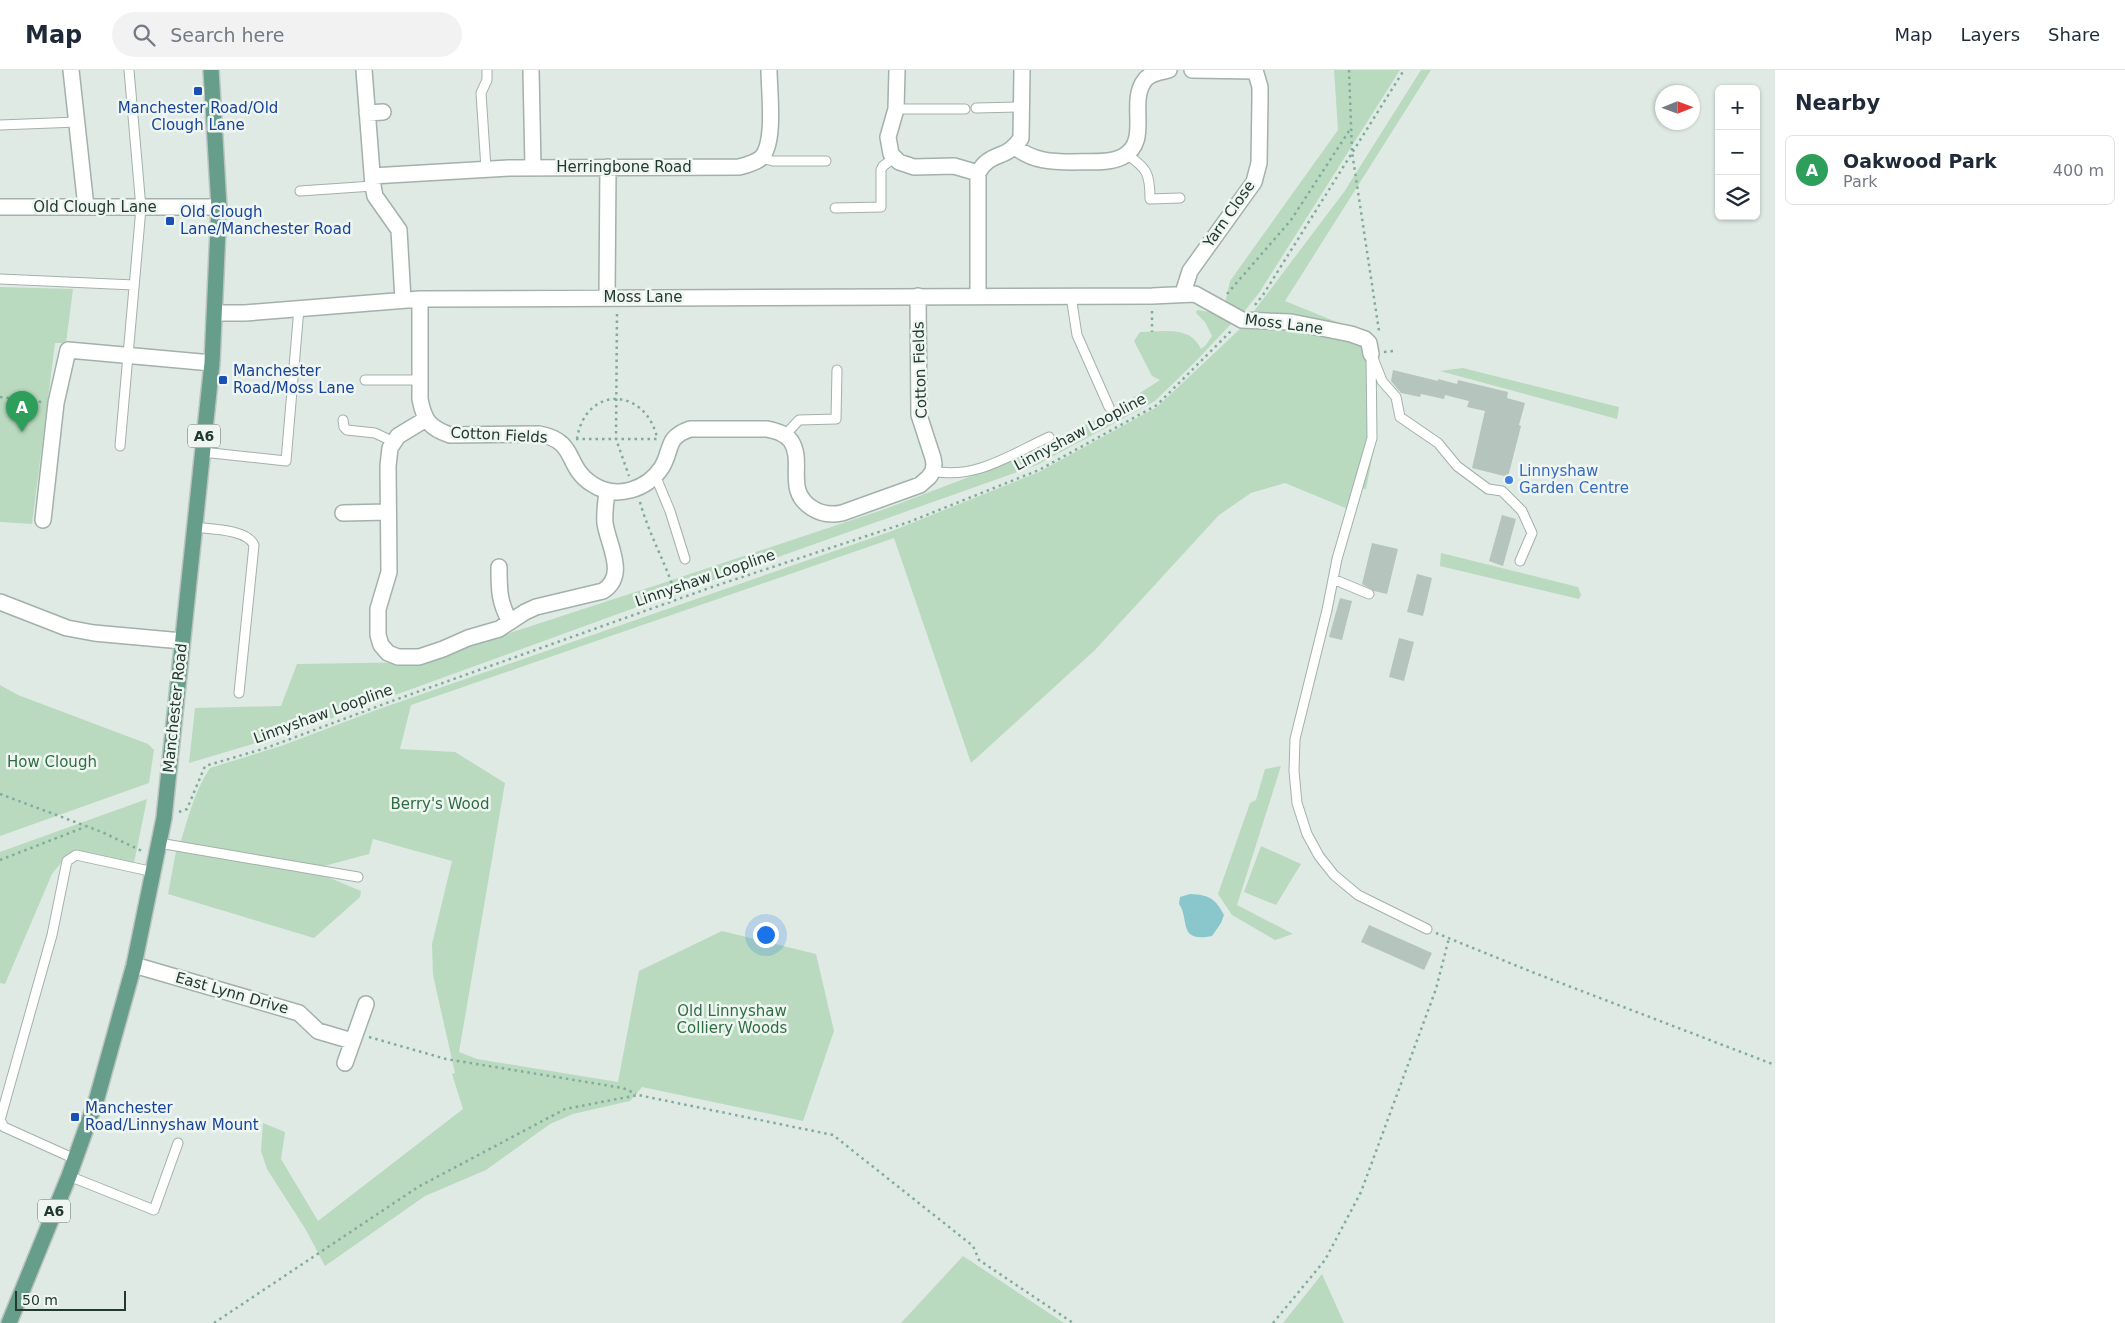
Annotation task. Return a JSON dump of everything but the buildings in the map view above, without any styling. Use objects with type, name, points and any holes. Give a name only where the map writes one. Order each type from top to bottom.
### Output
[{"type":"main road","name":"Manchester Road","points":[[9,1323],[75,1159],[100,1090],[134,965],[164,815],[212,363],[219,207],[211,70]]},
{"type":"street","points":[[71,70],[86,208]]},
{"type":"street","points":[[364,70],[372,181],[375,196],[399,230],[404,300]]},
{"type":"street","points":[[531,70],[533,167]]},
{"type":"street","points":[[761,158],[767,150],[770,138],[769,70]]},
{"type":"street","points":[[897,70],[896,108],[888,137],[888,146],[894,158],[899,162],[914,167],[954,166],[978,172]]},
{"type":"street","points":[[978,295],[978,172],[987,160],[1008,153],[1021,138],[1022,70]]},
{"type":"street","points":[[1015,147],[1022,153],[1038,160],[1051,162],[1110,161],[1126,154],[1133,147],[1138,134],[1139,95],[1144,80],[1155,73],[1169,70]]},
{"type":"street","name":"Yarn Close","points":[[1183,294],[1190,271],[1254,182],[1259,163],[1260,87],[1255,71],[1192,70]]},
{"type":"street","points":[[367,113],[383,112]]},
{"type":"street","name":"Herringbone Road","points":[[372,181],[486,169],[533,167],[739,167],[751,164],[761,158]]},
{"type":"street","points":[[608,167],[612,297]]},
{"type":"street","name":"Old Clough Lane","points":[[0,207],[219,207]]},
{"type":"street","name":"Moss Lane","points":[[215,313],[244,313],[420,299],[978,295],[1152,296],[1195,294],[1242,320],[1291,322],[1351,334],[1365,339],[1377,352]]},
{"type":"street","name":"Cotton Fields","points":[[918,296],[919,415],[933,458],[933,471]]},
{"type":"street","points":[[420,299],[420,400],[422,412],[426,419],[398,436],[390,448],[388,466],[389,572],[378,609],[378,635],[381,645],[388,653],[398,658],[419,656],[443,649],[468,638],[499,629],[536,607],[602,591],[613,582],[615,564],[605,525],[604,514],[607,491],[625,492],[653,479],[663,465],[664,443],[678,433],[690,428],[767,429],[785,434],[794,449],[798,491],[807,505],[822,513],[842,513],[920,485],[925,482],[933,471]]},
{"type":"street","points":[[42,520],[56,403],[68,350],[130,354],[212,363]]},
{"type":"street","name":"Cotton Fields","points":[[426,419],[438,431],[450,434],[539,434],[570,441],[578,472],[592,484],[607,491]]},
{"type":"street","points":[[342,513],[388,512]]},
{"type":"street","points":[[499,567],[499,595],[502,608],[510,622]]},
{"type":"street","points":[[0,602],[67,628],[94,633],[182,641]]},
{"type":"street","name":"East Lynn Drive","points":[[134,965],[299,1013],[318,1031],[354,1037]]},
{"type":"street","points":[[345,1063],[366,1004]]},
{"type":"lane","points":[[120,446],[130,354],[141,208],[129,70]]},
{"type":"lane","points":[[486,169],[481,93],[487,80],[487,70]]},
{"type":"lane","points":[[976,108],[1022,107]]},
{"type":"lane","points":[[896,108],[965,109]]},
{"type":"lane","points":[[0,125],[77,122]]},
{"type":"lane","points":[[1126,154],[1142,165],[1148,173],[1150,199],[1180,198]]},
{"type":"lane","points":[[761,158],[773,161],[826,161]]},
{"type":"lane","points":[[836,208],[881,207],[881,170],[883,166],[894,158]]},
{"type":"lane","points":[[300,191],[372,181]]},
{"type":"lane","points":[[0,279],[134,286]]},
{"type":"lane","points":[[1071,296],[1076,335],[1109,407]]},
{"type":"lane","points":[[202,452],[286,461],[299,308]]},
{"type":"lane","points":[[1377,352],[1382,382],[1396,397],[1400,417],[1438,443],[1457,466],[1488,489],[1502,491],[1522,511],[1532,532],[1520,561]]},
{"type":"lane","points":[[1377,352],[1372,438],[1337,559],[1295,739],[1294,771],[1297,802],[1307,834],[1319,856],[1334,875],[1358,895],[1427,929]]},
{"type":"lane","points":[[785,434],[799,420],[836,419],[837,370]]},
{"type":"lane","points":[[365,380],[420,380]]},
{"type":"lane","points":[[343,420],[344,427],[347,430],[375,433],[394,442]]},
{"type":"lane","points":[[933,471],[951,474],[974,472],[1049,437]]},
{"type":"lane","points":[[655,476],[670,511],[685,559]]},
{"type":"lane","points":[[194,527],[224,530],[249,538],[254,545],[239,693]]},
{"type":"lane","points":[[1333,579],[1369,594]]},
{"type":"lane","points":[[75,1159],[4,1127],[0,1120],[52,935],[67,861],[76,855],[157,857],[358,877]]},
{"type":"lane","points":[[68,1176],[154,1210],[178,1143]]},
{"type":"path","points":[[1349,70],[1352,152],[1380,340]]},
{"type":"path","name":"Linnyshaw Loopline","points":[[164,815],[187,809],[204,766],[266,748],[678,599],[909,522],[1039,470],[1157,405],[1242,320],[1263,296],[1404,70]]},
{"type":"path","points":[[1214,303],[1224,298],[1291,220],[1350,130]]},
{"type":"path","points":[[1152,296],[1152,332]]},
{"type":"path","points":[[612,297],[616,439],[645,522],[669,572],[678,599]]},
{"type":"path","points":[[0,398],[56,403]]},
{"type":"path","points":[[570,441],[583,417],[592,407],[616,399],[628,401],[642,408],[650,416],[664,443]]},
{"type":"path","points":[[570,441],[616,439],[664,443]]},
{"type":"path","points":[[0,794],[87,826],[157,857]]},
{"type":"path","points":[[0,860],[87,826]]},
{"type":"path","points":[[1273,1323],[1325,1260],[1361,1192],[1436,989],[1449,938],[1532,972],[1775,1065]]},
{"type":"path","points":[[354,1037],[496,1069],[623,1088],[638,1095],[833,1136],[973,1246],[979,1260],[1073,1323]]},
{"type":"path","points":[[214,1323],[418,1187],[565,1108],[638,1095]]},
{"type":"green space","points":[[1334,70],[1400,70],[1259,293],[1242,314],[1225,304],[1230,281],[1338,130]]},
{"type":"green space","points":[[1421,70],[1431,70],[1285,301],[1371,336],[1376,439],[1366,489],[1355,487],[1348,509],[1285,483],[1251,493],[1219,515],[1095,650],[971,763],[894,538],[411,705],[400,749],[455,752],[505,783],[459,1052],[477,1059],[618,1082],[639,971],[722,931],[816,954],[834,1031],[803,1121],[642,1087],[630,1101],[573,1114],[550,1124],[486,1170],[425,1196],[325,1266],[306,1230],[267,1169],[261,1151],[263,1123],[285,1132],[281,1159],[318,1221],[463,1109],[452,1074],[455,1073],[433,975],[432,944],[452,861],[373,839],[369,854],[324,866],[180,844],[196,795],[210,768],[281,746],[379,709],[892,531],[1039,472],[1157,407],[1242,327],[1344,192]]},
{"type":"green space","points":[[0,287],[73,289],[66,343],[55,343],[32,524],[0,522]]},
{"type":"green space","points":[[1197,310],[1216,313],[1231,324],[1155,401],[1037,465],[299,730],[189,763],[195,708],[281,706],[297,664],[421,662],[885,509],[1032,453],[1117,408],[1160,380],[1152,376],[1134,341],[1140,332],[1167,331],[1183,333],[1196,341],[1201,349],[1206,345],[1212,336],[1205,322],[1196,313]]},
{"type":"green space","points":[[1463,368],[1619,407],[1617,419],[1440,371]]},
{"type":"green space","points":[[1441,553],[1578,587],[1581,595],[1579,599],[1440,566]]},
{"type":"green space","name":"How Clough","points":[[0,685],[18,695],[148,744],[154,750],[149,783],[0,836]]},
{"type":"green space","points":[[1281,766],[1237,905],[1293,934],[1275,940],[1232,915],[1218,894],[1250,803],[1256,800],[1265,769]]},
{"type":"green space","points":[[147,799],[134,863],[75,852],[64,859],[52,874],[5,984],[0,983],[0,852]]},
{"type":"green space","points":[[1261,846],[1301,864],[1276,905],[1244,892]]},
{"type":"green space","points":[[176,851],[325,876],[361,891],[360,897],[314,938],[168,894]]},
{"type":"green space","points":[[963,1256],[1064,1323],[901,1323]]},
{"type":"green space","points":[[1322,1274],[1344,1323],[1283,1323]]},
{"type":"water","points":[[1190,894],[1211,898],[1224,915],[1212,936],[1194,936],[1186,928],[1179,904],[1180,897]]},
{"type":"place","name":"Manchester Road/Old Clough Lane","points":[[198,91]]},
{"type":"place","name":"Old Clough Lane/Manchester Road","points":[[170,221]]},
{"type":"place","name":"Manchester Road/Moss Lane","points":[[223,380]]},
{"type":"place","name":"Oakwood Park","points":[[22,432]]},
{"type":"place","name":"Linnyshaw Garden Centre","points":[[1509,480]]},
{"type":"place","name":"Manchester Road/Linnyshaw Mount","points":[[75,1117]]},
{"type":"park label","name":"Berry's Wood","points":[[440,804]]},
{"type":"park label","name":"Old Linnyshaw Colliery Woods","points":[[732,1020]]}]
